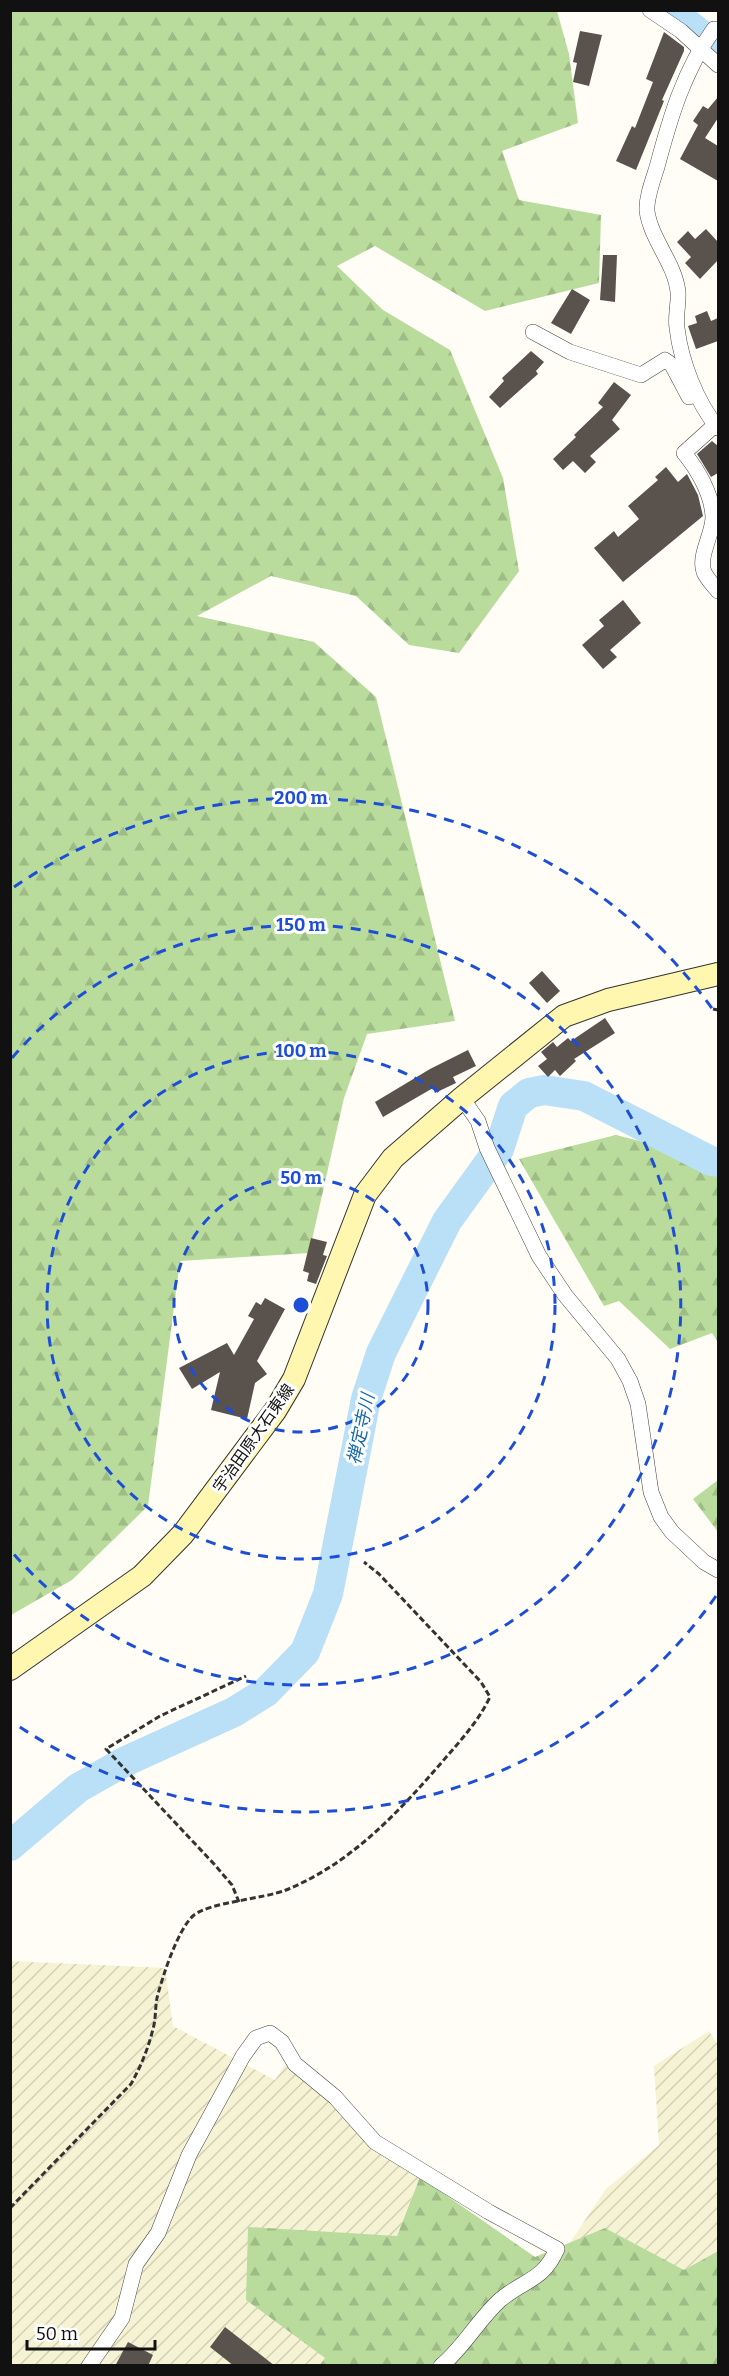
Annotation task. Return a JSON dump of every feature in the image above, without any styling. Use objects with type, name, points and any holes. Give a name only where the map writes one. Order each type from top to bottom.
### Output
[{"type":"main road","name":"宇治田原大石東線","points":[[10,1669],[142,1576],[183,1534],[275,1411],[294,1379],[365,1196],[393,1158],[462,1098],[564,1016],[608,999],[718,974]]},
{"type":"street","points":[[650,10],[708,39],[718,65]]},
{"type":"street","points":[[708,39],[680,91],[652,182],[647,211],[673,268],[678,292],[676,327],[681,350],[698,394],[717,427],[684,453],[697,468],[706,488],[712,517],[703,559],[704,572],[718,591]]},
{"type":"street","points":[[533,332],[570,352],[641,375],[665,360],[672,365],[689,397],[698,394]]},
{"type":"street","points":[[462,1098],[478,1121],[487,1148],[539,1256],[565,1295],[618,1359],[630,1381],[638,1404],[651,1492],[661,1517],[672,1532],[704,1562],[718,1570]]},
{"type":"street","points":[[89,2366],[122,2318],[136,2264],[158,2233],[189,2155],[243,2056],[256,2038],[270,2033],[282,2042],[295,2064],[335,2097],[375,2142],[489,2212],[557,2249],[549,2268],[500,2301],[455,2354],[441,2366]]},
{"type":"path","points":[[713,1009],[718,1010]]},
{"type":"path","points":[[10,2208],[131,2084],[144,2059],[154,2027],[162,1982],[182,1933],[194,1915],[283,1892],[321,1875],[345,1858],[401,1809],[481,1717],[490,1698],[481,1682],[364,1562]]},
{"type":"path","points":[[239,1902],[226,1878],[106,1749],[160,1716],[246,1676]]},
{"type":"shaded area","points":[[11,1961],[165,1968],[173,2026],[275,2080],[290,2057],[420,2177],[397,2236],[246,2300],[326,2358],[320,2365],[11,2366]]},
{"type":"shaded area","points":[[709,2031],[718,2045],[718,2251],[684,2270],[605,2229],[569,2244],[606,2189],[659,2145],[654,2066]]},
{"type":"green space","points":[[11,11],[557,11],[569,54],[578,123],[502,151],[519,200],[601,215],[599,283],[485,311],[375,246],[337,266],[383,310],[450,350],[503,478],[519,571],[459,653],[409,645],[356,596],[271,576],[197,616],[314,642],[376,697],[455,1021],[367,1034],[344,1098],[309,1253],[180,1261],[148,1506],[72,1580],[11,1615]]},
{"type":"green space","points":[[616,1135],[718,1161],[718,1342],[712,1333],[670,1349],[619,1301],[604,1306],[519,1159]]},
{"type":"green space","points":[[718,1480],[718,1532],[693,1499]]},
{"type":"green space","points":[[420,2177],[535,2257],[605,2228],[684,2270],[718,2251],[718,2365],[320,2365],[325,2358],[246,2300],[248,2227],[397,2236]]},
{"type":"building","points":[[580,31],[602,35],[589,86],[573,82],[577,63],[573,62]]},
{"type":"building","points":[[664,32],[684,47],[684,51],[662,100],[664,101],[636,170],[616,161],[632,126],[635,128],[653,82],[646,79]]},
{"type":"building","points":[[718,97],[718,118],[705,138],[718,146],[718,181],[680,159],[698,125],[693,121],[703,106],[708,109]]},
{"type":"building","points":[[706,229],[718,242],[718,260],[700,279],[685,263],[691,257],[677,242],[688,231],[695,239]]},
{"type":"building","points":[[603,255],[617,255],[615,302],[600,300]]},
{"type":"building","points":[[572,289],[590,300],[571,334],[551,323]]},
{"type":"building","points":[[707,311],[711,321],[718,318],[718,341],[696,349],[688,326],[697,323],[695,316]]},
{"type":"building","points":[[531,351],[544,362],[536,371],[538,374],[500,408],[489,397],[504,381],[502,378]]},
{"type":"building","points":[[614,382],[631,395],[612,420],[620,429],[590,456],[596,462],[585,473],[573,461],[563,470],[553,459],[603,407],[598,403]]},
{"type":"building","points":[[712,441],[718,446],[718,473],[711,477],[697,454]]},
{"type":"building","points":[[666,467],[678,482],[687,474],[698,495],[703,516],[623,582],[594,548],[614,531],[618,537],[639,519],[628,506],[658,480],[655,477]]},
{"type":"building","points":[[623,600],[641,623],[610,650],[617,657],[603,669],[582,645],[604,626],[599,620]]},
{"type":"building","points":[[542,971],[560,991],[547,1003],[529,983]]},
{"type":"building","points":[[605,1018],[615,1033],[574,1059],[576,1061],[560,1076],[555,1070],[548,1077],[538,1066],[547,1059],[541,1052],[553,1042],[557,1047],[568,1038],[571,1041]]},
{"type":"building","points":[[468,1050],[476,1066],[453,1077],[456,1083],[435,1093],[433,1088],[383,1117],[375,1102],[430,1069]]},
{"type":"building","points":[[311,1238],[327,1242],[323,1255],[327,1256],[316,1284],[307,1281],[309,1273],[303,1271]]},
{"type":"building","points":[[265,1298],[285,1309],[257,1361],[267,1374],[255,1383],[247,1419],[211,1410],[220,1372],[192,1389],[179,1368],[227,1343],[234,1355],[254,1319],[248,1316],[256,1302],[261,1305]]},
{"type":"building","points":[[225,2327],[275,2366],[234,2366],[210,2347]]},
{"type":"building","points":[[128,2342],[153,2355],[148,2366],[115,2366]]},
{"type":"waterway","points":[[670,10],[718,48]]},
{"type":"waterway","name":"禅定寺川","points":[[10,1846],[78,1788],[124,1762],[234,1712],[266,1692],[305,1652],[328,1594],[366,1399],[381,1353],[447,1221],[499,1149],[513,1106],[529,1093],[544,1090],[584,1096],[711,1161],[718,1162]]}]
